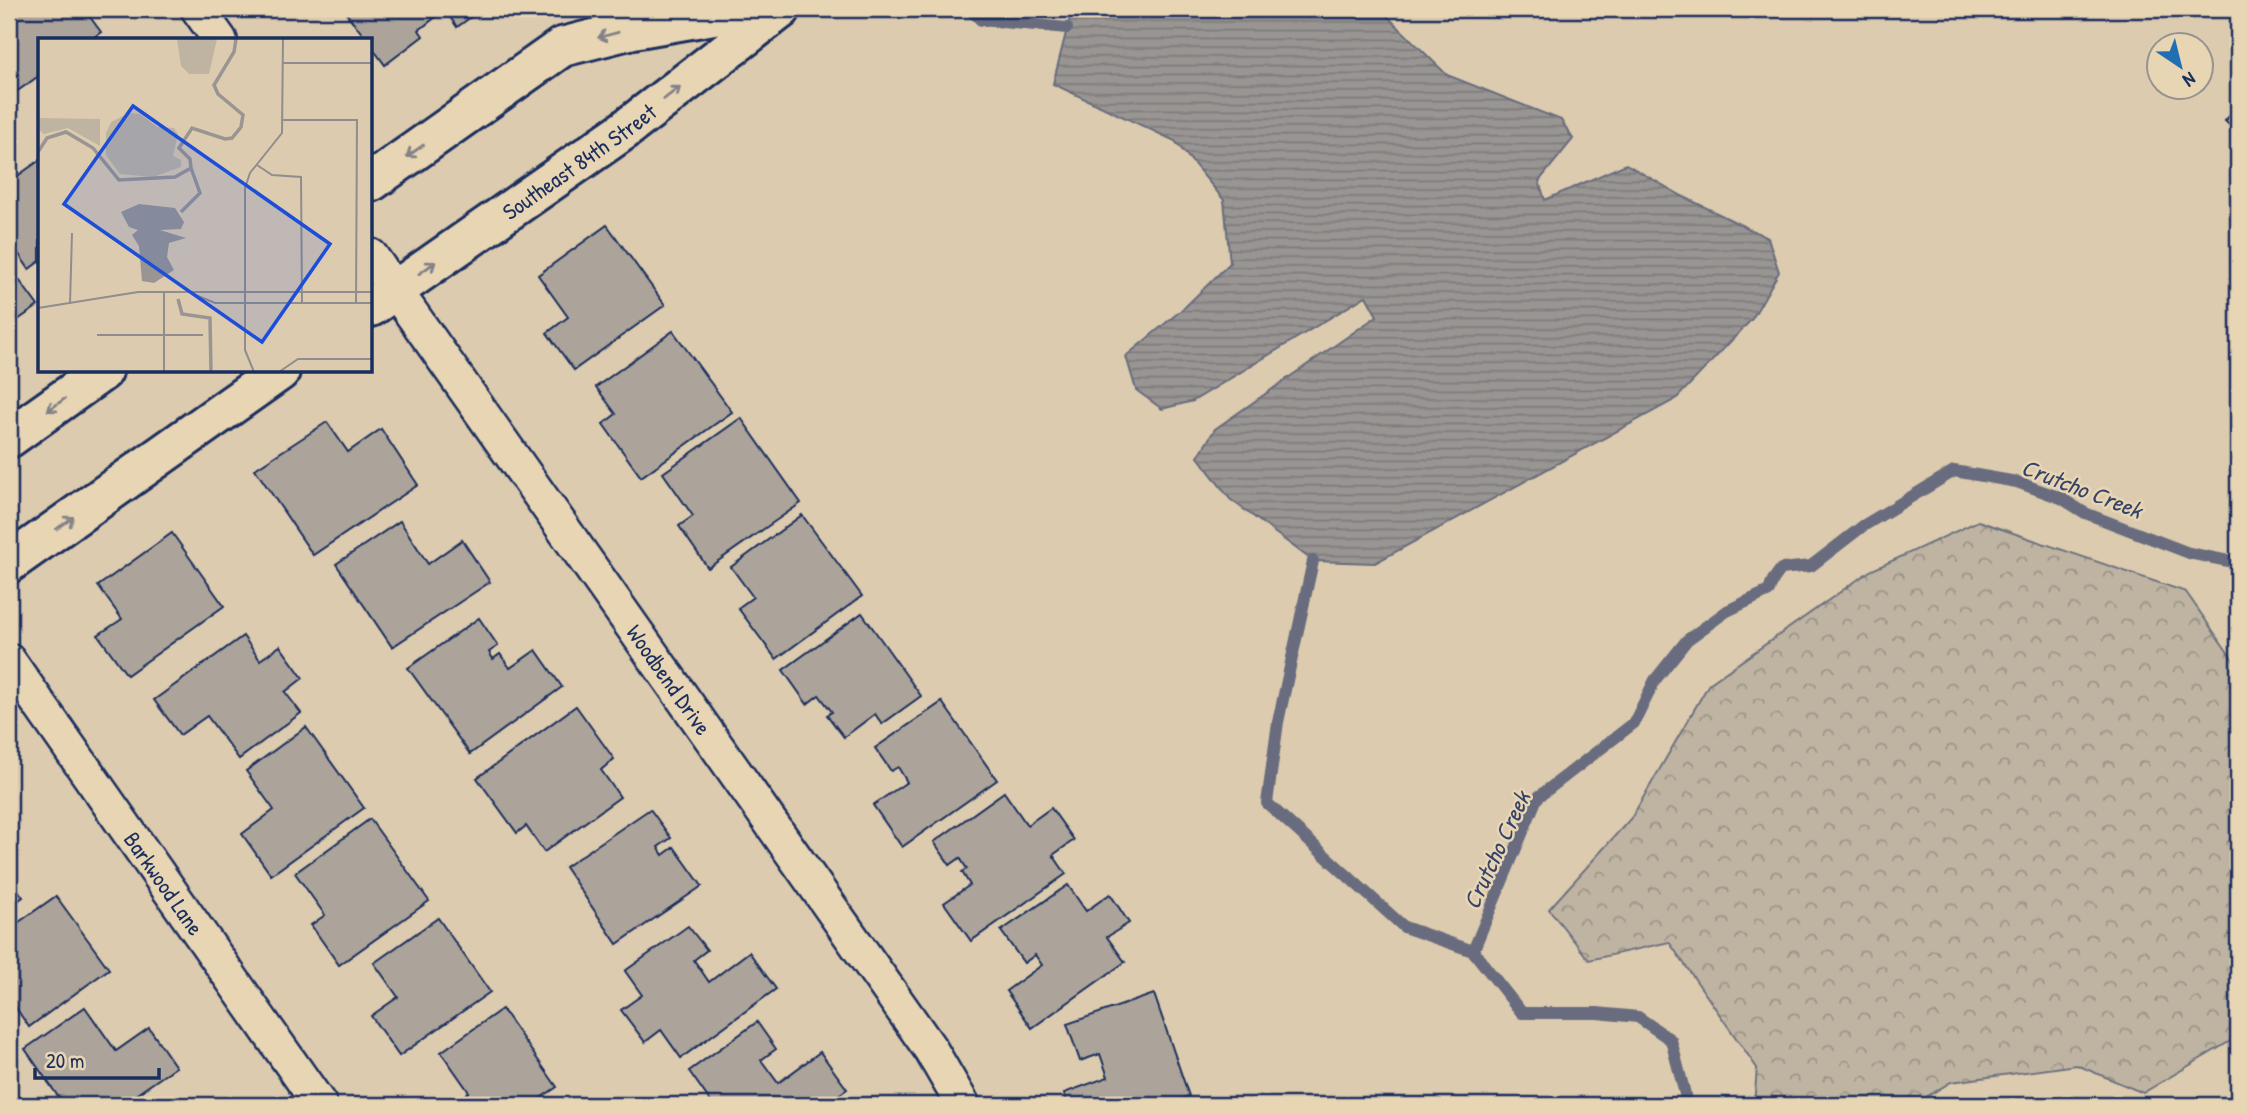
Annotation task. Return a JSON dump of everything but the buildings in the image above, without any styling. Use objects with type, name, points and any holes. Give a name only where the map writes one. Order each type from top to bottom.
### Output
[{"type":"street","points":[[198,9],[219,38]]},
{"type":"street","points":[[373,181],[562,47],[633,29],[748,9]]},
{"type":"street","name":"Southeast 84th Street","points":[[383,298],[623,131],[781,9]]},
{"type":"street","name":"Woodbend Drive","points":[[373,263],[383,298],[931,1050],[963,1105]]},
{"type":"street","points":[[9,438],[100,373]]},
{"type":"street","points":[[9,563],[277,373]]},
{"type":"street","name":"Barkwood Lane","points":[[9,661],[320,1105]]},
{"type":"green space","points":[[1978,521],[2186,592],[2238,667],[2238,1028],[2232,1040],[2143,1093],[2077,1065],[1951,1082],[1913,1105],[1754,1105],[1757,1068],[1669,942],[1589,960],[1549,909],[1632,817],[1709,684],[1870,571]]},
{"type":"shaded area","points":[[1072,9],[1380,9],[1447,75],[1561,120],[1573,139],[1539,181],[1545,200],[1626,164],[1682,196],[1768,238],[1779,272],[1752,319],[1676,399],[1375,563],[1313,561],[1230,499],[1198,457],[1215,429],[1377,316],[1366,296],[1193,401],[1162,409],[1136,390],[1126,356],[1185,307],[1230,263],[1224,200],[1175,141],[1053,84]]},
{"type":"waterway","points":[[970,9],[981,20],[1067,28]]},
{"type":"waterway","name":"Crutcho Creek","points":[[1685,1105],[1685,1094],[1671,1040],[1638,1017],[1597,1013],[1522,1013],[1473,951],[1537,798],[1634,723],[1655,680],[1687,640],[1727,611],[1769,591],[1781,569],[1811,566],[1863,526],[1954,471],[2017,482],[2061,498],[2085,513],[2189,553],[2238,563]]},
{"type":"waterway","points":[[1313,561],[1278,722],[1267,803],[1404,927],[1473,951]]}]
